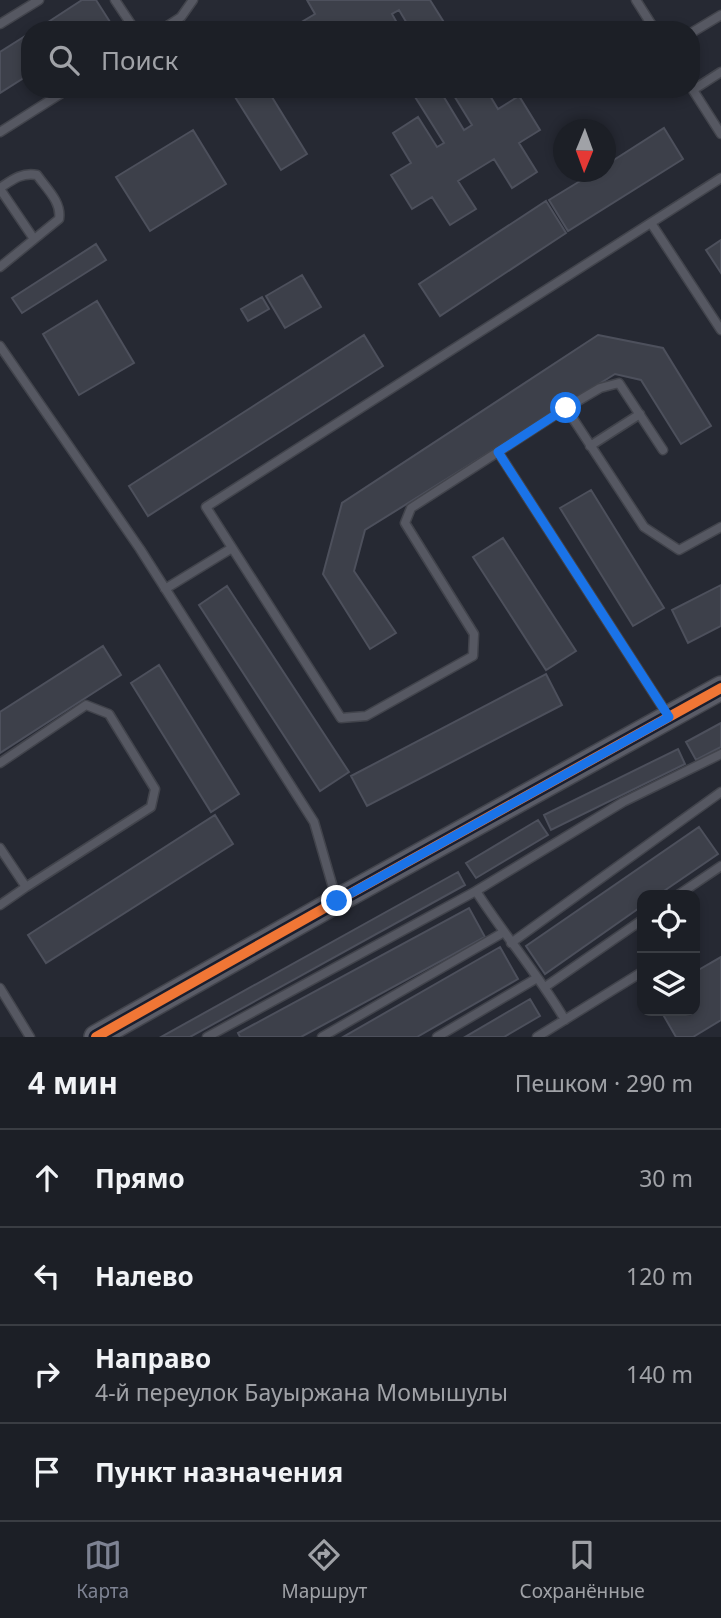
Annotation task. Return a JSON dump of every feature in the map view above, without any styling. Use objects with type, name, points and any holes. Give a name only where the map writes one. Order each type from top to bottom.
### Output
[{"type":"street","points":[[96,1037],[721,688]]},
{"type":"lane","points":[[0,24],[39,0]]},
{"type":"lane","points":[[116,0],[129,21]]},
{"type":"lane","points":[[175,21],[193,0]]},
{"type":"lane","points":[[636,0],[649,21]]},
{"type":"lane","points":[[700,28],[721,15]]},
{"type":"lane","points":[[700,84],[721,72]]},
{"type":"lane","points":[[0,132],[54,98]]},
{"type":"lane","points":[[698,98],[721,134]]},
{"type":"lane","points":[[2,262],[34,239],[59,219],[59,205],[37,174],[30,174],[18,176],[0,188],[34,239]]},
{"type":"lane","points":[[663,450],[619,383],[600,388],[566,408],[411,508],[405,523],[474,634],[473,656],[366,716],[341,718],[206,507],[721,178]]},
{"type":"lane","points":[[650,223],[721,330]]},
{"type":"lane","points":[[0,346],[140,549],[314,822],[337,901]]},
{"type":"lane","points":[[566,408],[644,527],[679,550],[721,527]]},
{"type":"lane","points":[[590,446],[640,414]]},
{"type":"lane","points":[[498,452],[669,717]]},
{"type":"lane","points":[[165,589],[232,548]]},
{"type":"lane","points":[[0,763],[86,705],[109,714],[155,789],[151,807],[0,905]]},
{"type":"lane","points":[[207,1037],[476,891],[623,802],[721,754]]},
{"type":"lane","points":[[512,943],[721,792]]},
{"type":"lane","points":[[0,848],[26,887]]},
{"type":"lane","points":[[685,890],[721,866]]},
{"type":"lane","points":[[476,891],[545,987],[565,1020]]},
{"type":"lane","points":[[545,987],[637,923]]},
{"type":"lane","points":[[322,1037],[504,932]]},
{"type":"lane","points":[[537,1037],[637,975]]},
{"type":"lane","points":[[437,1037],[537,978]]},
{"type":"lane","points":[[0,988],[30,1037]]},
{"type":"building","points":[[82,0],[96,0],[109,21],[50,21]]},
{"type":"building","points":[[307,0],[430,0],[443,21],[406,21],[399,10],[392,14],[396,21],[303,21],[315,14]]},
{"type":"building","points":[[21,39],[21,80],[0,93],[0,52]]},
{"type":"building","points":[[236,98],[273,98],[307,154],[281,170]]},
{"type":"building","points":[[416,98],[444,98],[464,130],[472,125],[455,98],[491,98],[498,109],[520,98],[540,130],[519,143],[537,172],[512,188],[494,159],[458,181],[476,209],[450,225],[432,197],[412,209],[391,175],[411,163],[393,133],[418,117],[437,147],[444,143]]},
{"type":"building","points":[[664,128],[683,159],[568,231],[549,200],[579,182],[616,182],[616,159]]},
{"type":"building","points":[[193,130],[226,184],[150,231],[116,177]]},
{"type":"building","points":[[546,201],[566,233],[440,316],[419,284]]},
{"type":"building","points":[[721,240],[721,273],[706,250]]},
{"type":"building","points":[[96,244],[106,260],[22,313],[12,298]]},
{"type":"building","points":[[302,275],[321,307],[285,328],[266,296]]},
{"type":"building","points":[[262,297],[269,309],[248,321],[241,309]]},
{"type":"building","points":[[97,301],[134,363],[79,395],[43,334]]},
{"type":"building","points":[[364,335],[383,366],[148,516],[129,486]]},
{"type":"building","points":[[598,335],[663,348],[711,426],[681,444],[641,380],[615,374],[365,530],[354,571],[396,633],[370,649],[323,574],[342,503]]},
{"type":"building","points":[[591,490],[664,608],[633,626],[560,508]]},
{"type":"building","points":[[503,538],[576,651],[546,670],[473,557]]},
{"type":"building","points":[[721,585],[721,626],[688,643],[672,610]]},
{"type":"building","points":[[227,586],[349,772],[320,791],[199,605]]},
{"type":"building","points":[[103,646],[121,675],[0,753],[0,712]]},
{"type":"building","points":[[159,665],[239,794],[211,812],[131,683]]},
{"type":"building","points":[[546,674],[562,705],[367,806],[351,776]]},
{"type":"building","points":[[721,723],[721,747],[696,760],[686,742]]},
{"type":"building","points":[[678,749],[685,764],[551,830],[544,815]]},
{"type":"building","points":[[215,815],[233,844],[46,963],[28,935]]},
{"type":"building","points":[[538,820],[548,835],[476,878],[466,863]]},
{"type":"building","points":[[699,827],[718,854],[665,890],[637,890],[637,910],[545,974],[526,946]]},
{"type":"building","points":[[458,872],[465,885],[190,1037],[161,1037]]},
{"type":"building","points":[[469,908],[485,937],[301,1037],[240,1037],[238,1033]]},
{"type":"building","points":[[500,947],[518,979],[417,1037],[343,1037]]},
{"type":"building","points":[[721,957],[721,1020],[693,1037],[676,1037],[664,1016],[700,1016],[700,969]]},
{"type":"building","points":[[530,999],[540,1016],[504,1037],[465,1037]]},
{"type":"cycle path","points":[[96,1037],[721,688]]},
{"type":"route","points":[[337,901],[669,717],[498,452],[566,408]]}]
